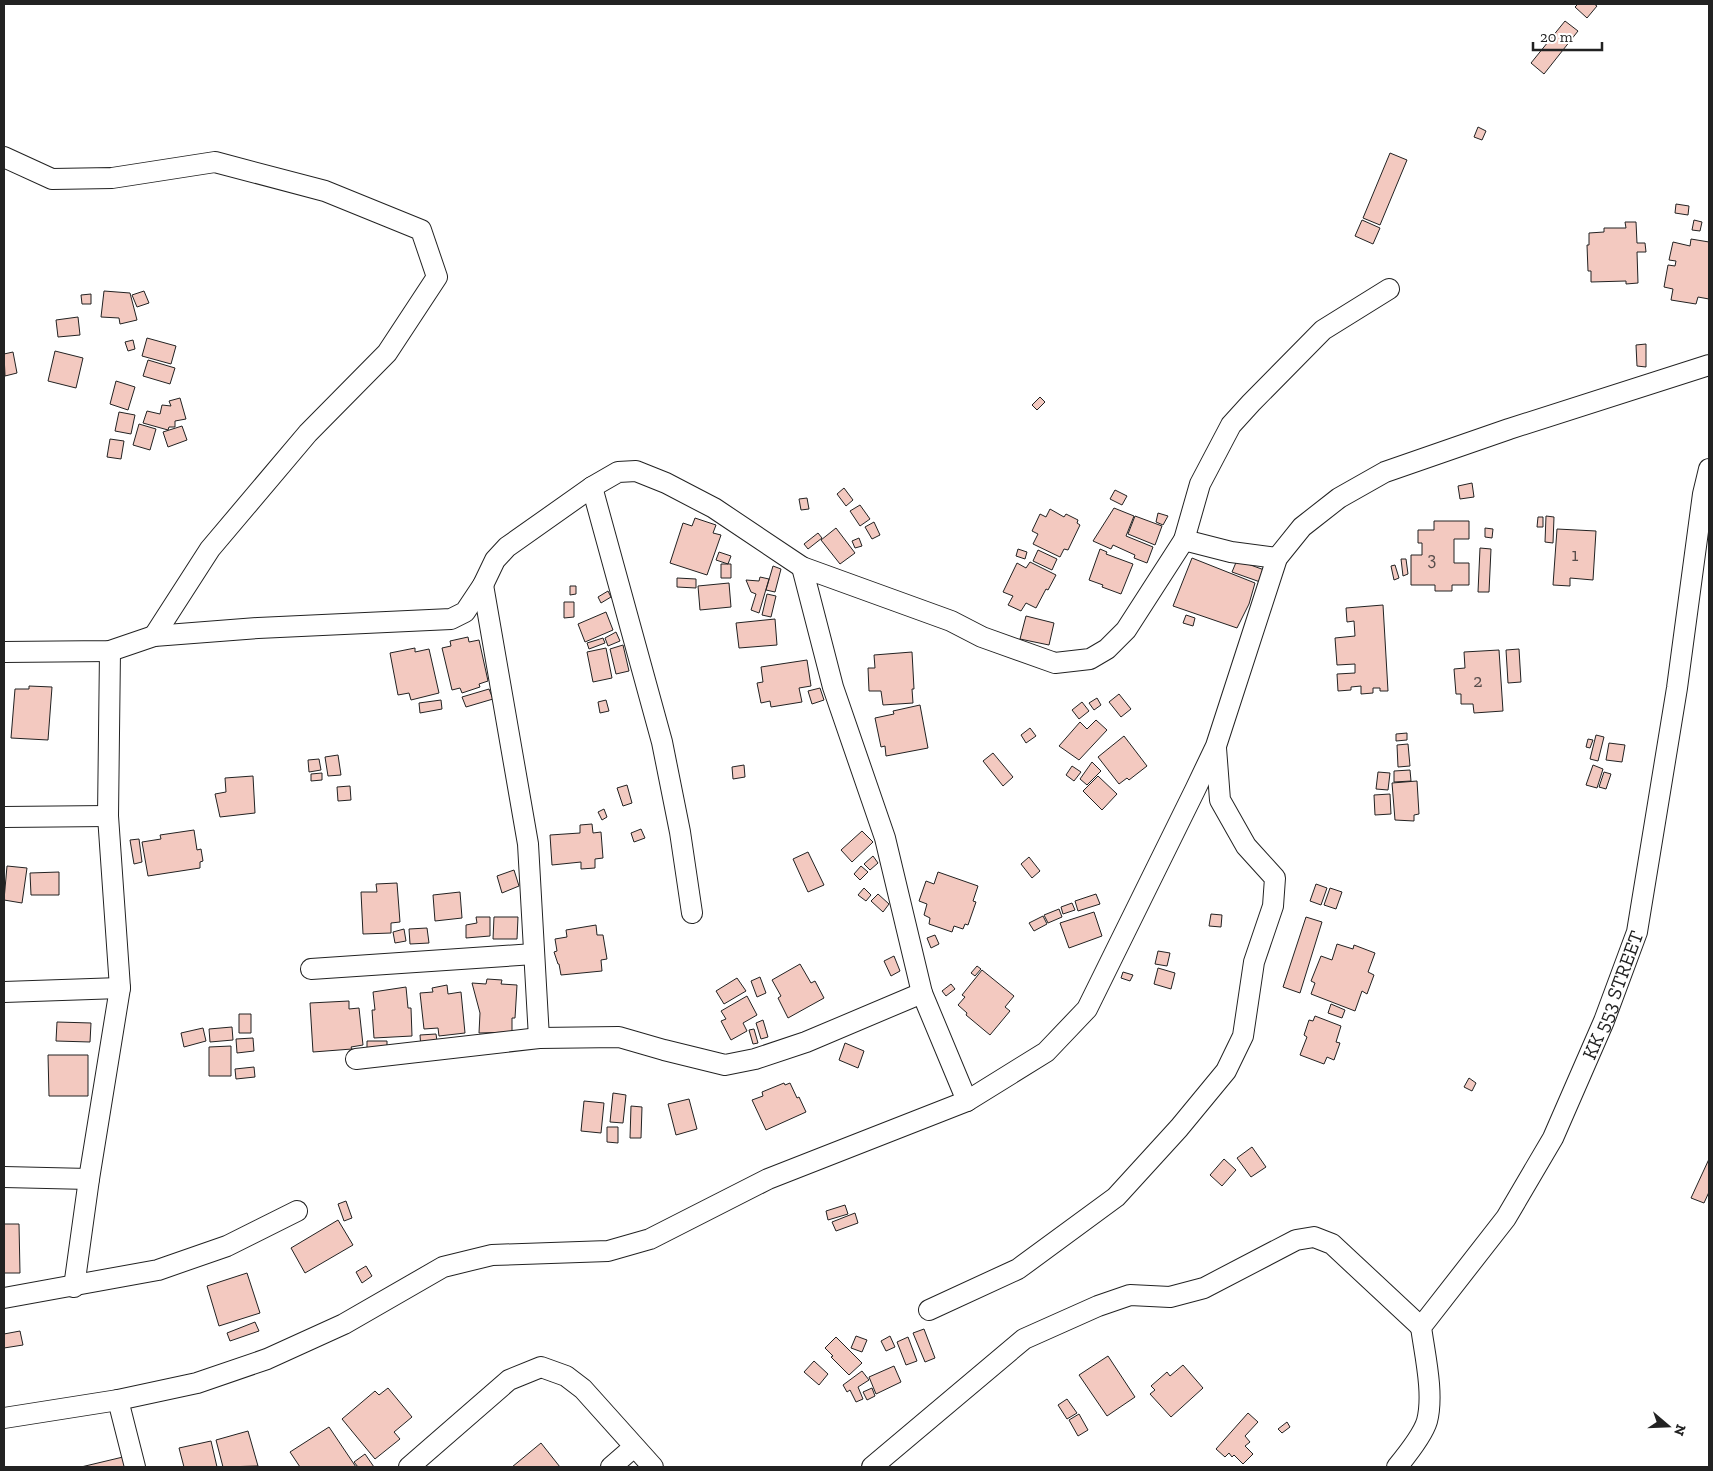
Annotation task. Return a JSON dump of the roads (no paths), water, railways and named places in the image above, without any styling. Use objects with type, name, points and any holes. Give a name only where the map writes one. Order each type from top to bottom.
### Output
[{"type":"street","points":[[4,157],[52,179],[112,178],[215,162],[325,191],[421,230],[437,277],[387,353],[308,433],[210,549],[154,636]]},
{"type":"street","points":[[4,652],[110,650],[154,636],[258,628],[451,619],[466,612],[483,585],[495,560],[507,547],[592,487],[618,472],[636,471],[714,508],[802,567],[951,621],[982,637],[1056,663],[1090,659],[1107,649],[1126,630],[1184,540],[1200,484],[1231,425],[1250,403],[1323,330],[1389,289]]},
{"type":"street","points":[[4,1418],[118,1400],[197,1383],[266,1359],[344,1324],[443,1267],[492,1255],[608,1251],[650,1238],[768,1178],[967,1101],[1046,1052],[1087,1009],[1216,746],[1277,558],[1302,526],[1339,498],[1384,472],[1509,429],[1709,365]]},
{"type":"street","name":"KK 553 STREET","points":[[1421,1328],[1506,1218],[1553,1138],[1604,1021],[1636,932],[1677,688],[1709,469]]},
{"type":"street","points":[[592,487],[662,742],[680,832],[692,913]]},
{"type":"street","points":[[1184,540],[1230,552],[1277,558]]},
{"type":"street","points":[[802,567],[833,687],[885,838],[922,993],[967,1101]]},
{"type":"street","points":[[483,585],[528,844],[539,1038]]},
{"type":"street","points":[[74,1287],[89,1179],[120,988],[108,816],[110,650]]},
{"type":"street","points":[[929,1310],[1018,1269],[1116,1197],[1226,1071],[1243,1036],[1254,962],[1273,906],[1275,878],[1246,846],[1220,800],[1216,746]]},
{"type":"street","points":[[4,817],[108,816]]},
{"type":"street","points":[[311,968],[534,954]]},
{"type":"street","points":[[4,992],[120,988]]},
{"type":"street","points":[[356,1060],[539,1038],[619,1036],[664,1050],[725,1065],[755,1060],[806,1042],[922,993]]},
{"type":"street","points":[[4,1177],[89,1179]]},
{"type":"street","points":[[4,1298],[74,1287],[158,1270],[227,1246],[296,1211]]},
{"type":"street","points":[[872,1467],[1024,1339],[1130,1294],[1170,1297],[1204,1288],[1296,1240],[1314,1237],[1332,1244],[1421,1328],[1429,1394],[1426,1422],[1410,1452],[1397,1467]]},
{"type":"street","points":[[409,1467],[509,1380],[541,1367],[566,1376],[583,1389],[653,1467]]},
{"type":"street","points":[[118,1400],[135,1467]]},
{"type":"street","points":[[611,1467],[634,1447]]}]
